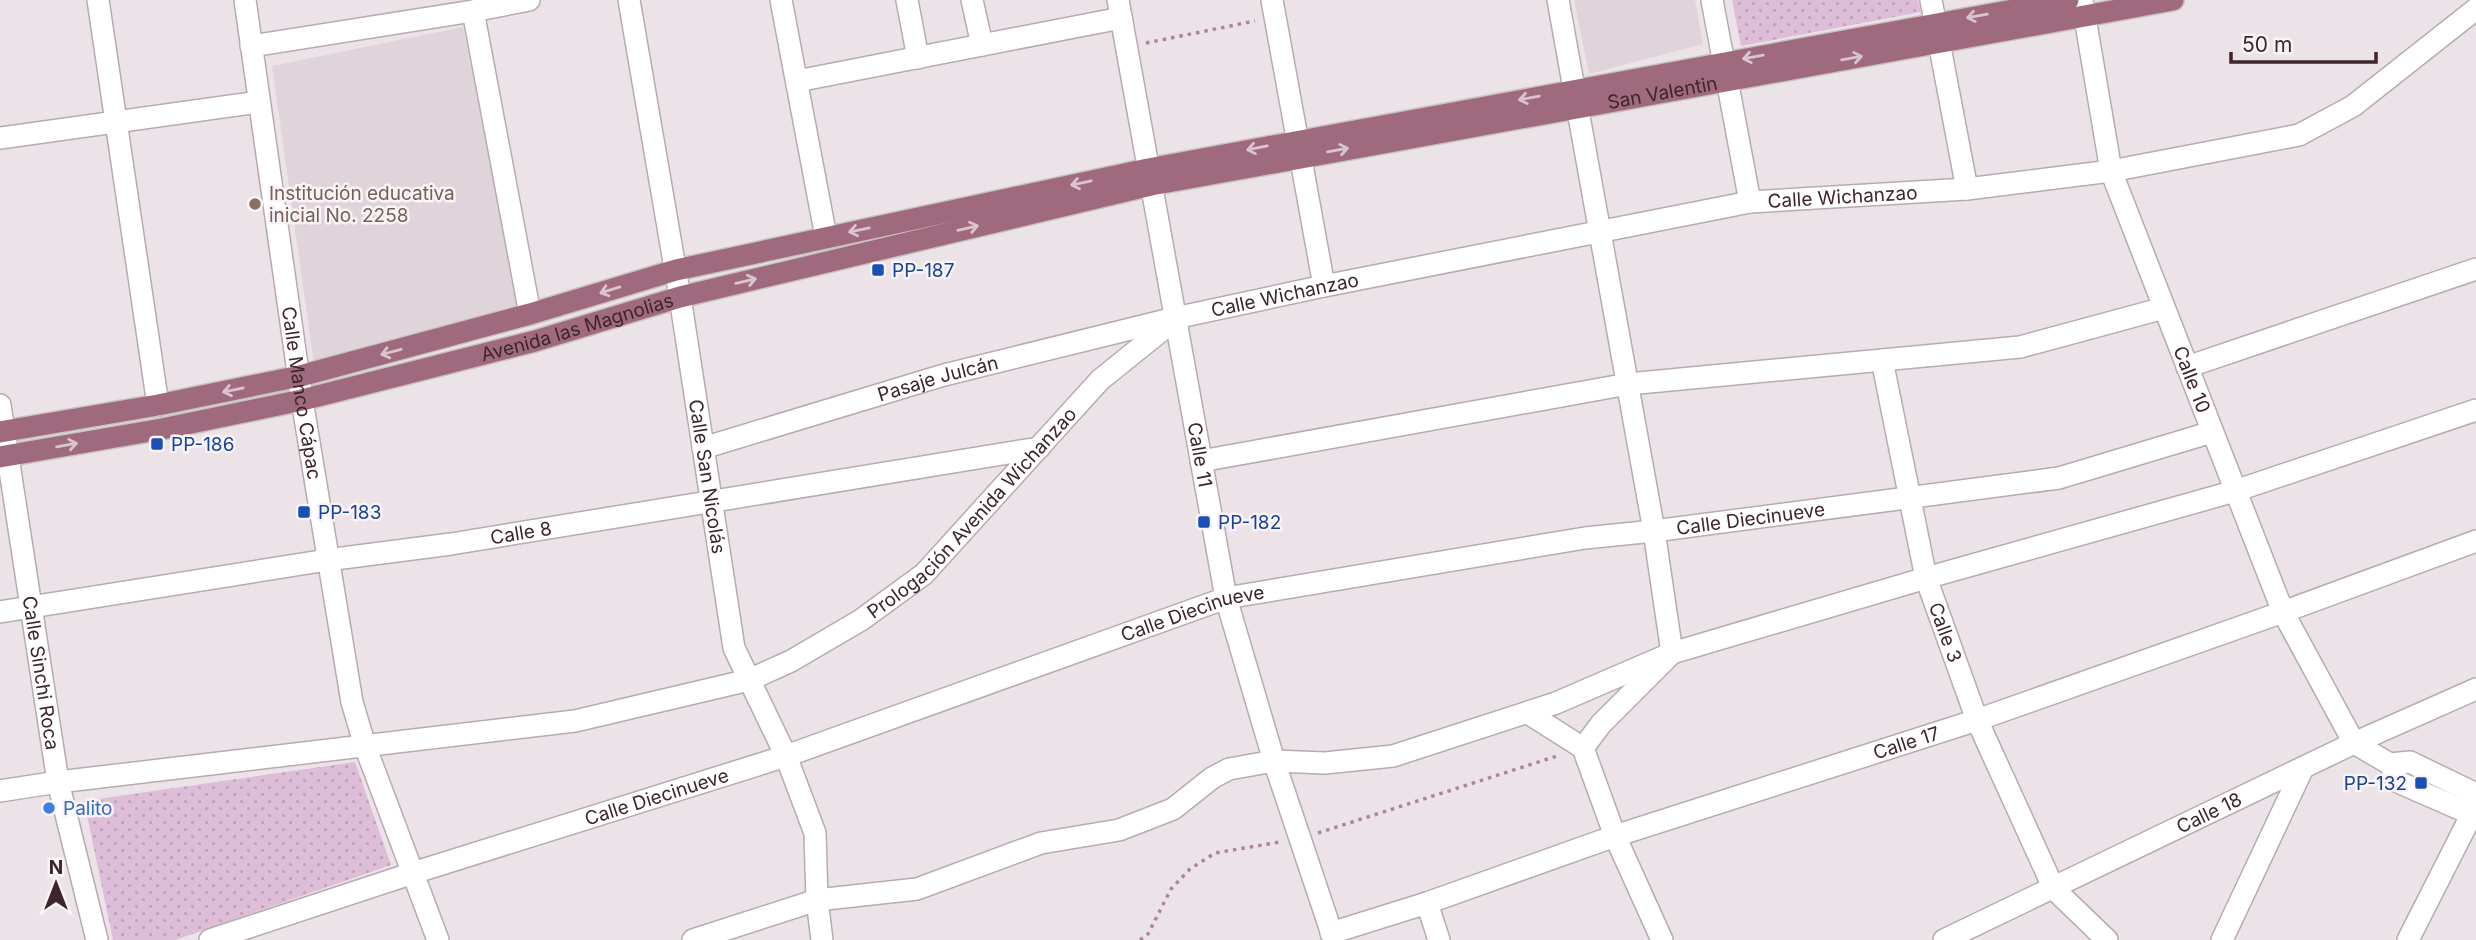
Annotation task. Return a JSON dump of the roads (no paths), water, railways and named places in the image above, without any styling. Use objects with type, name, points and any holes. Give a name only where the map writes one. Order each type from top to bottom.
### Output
[{"type":"main road","name":"San Valentin","points":[[1937,33],[2068,0]]},
{"type":"main road","name":"San Valentin","points":[[1150,177],[1937,33],[2084,8],[2173,0]]},
{"type":"main road","name":"Avenida las Magnolias","points":[[2,431],[158,405],[300,376],[530,314],[676,270],[826,237],[1150,177]]},
{"type":"main road","name":"Avenida las Magnolias","points":[[4,456],[162,429],[302,400],[535,341],[680,297],[1150,177]]},
{"type":"street","points":[[98,0],[158,405]]},
{"type":"street","name":"Calle Manco Cápac","points":[[245,0],[302,400],[352,702],[365,746],[438,940]]},
{"type":"street","points":[[251,46],[530,0]]},
{"type":"street","name":"Calle San Nicolás","points":[[629,0],[676,270],[734,648],[786,756],[815,833],[817,900],[822,940]]},
{"type":"street","points":[[781,0],[826,237]]},
{"type":"street","points":[[907,0],[918,58]]},
{"type":"street","points":[[972,0],[982,45]]},
{"type":"street","points":[[1558,0],[1654,531],[1672,653]]},
{"type":"street","points":[[1712,0],[1750,202]]},
{"type":"street","points":[[1931,0],[1967,189]]},
{"type":"street","points":[[1273,8],[1324,286]]},
{"type":"street","name":"Calle 10","points":[[2084,8],[2110,171],[2283,612],[2354,743]]},
{"type":"street","points":[[797,81],[982,45],[1119,9]]},
{"type":"street","name":"Calle 11","points":[[1119,9],[1226,598],[1274,761],[1332,936]]},
{"type":"street","name":"Calle Wichanzao","points":[[1175,318],[1750,202],[1967,189],[2110,171],[2299,135],[2353,106],[2476,9]]},
{"type":"street","points":[[473,11],[530,314]]},
{"type":"street","points":[[0,138],[259,102]]},
{"type":"street","points":[[2187,367],[2476,269]]},
{"type":"street","points":[[1201,461],[1628,384],[2020,347],[2164,308]]},
{"type":"street","name":"Pasaje Julcán","points":[[703,448],[944,375],[1175,318]]},
{"type":"street","name":"Prologación Avenida Wichanzao","points":[[0,791],[575,721],[749,680],[791,661],[861,620],[924,574],[1100,380],[1175,318]]},
{"type":"street","name":"Calle 3","points":[[1882,360],[1926,578],[1977,720],[2054,889]]},
{"type":"street","name":"Calle Sinchi Roca","points":[[0,405],[4,456],[32,607],[58,782],[97,940]]},
{"type":"street","points":[[693,940],[817,900],[917,889],[1041,843],[1119,830],[1173,809],[1212,778],[1229,769],[1274,761],[1325,763],[1393,756],[1556,703],[1672,653],[2235,491],[2476,410]]},
{"type":"street","name":"Calle Diecinueve","points":[[210,940],[786,756],[1226,598],[1586,538],[2059,478],[2212,432]]},
{"type":"street","name":"Calle 8","points":[[0,612],[327,560],[451,544],[1039,448]]},
{"type":"street","name":"Calle 17","points":[[1332,936],[1615,836],[1977,720],[2476,541]]},
{"type":"street","points":[[1583,748],[1601,723],[1672,653]]},
{"type":"street","name":"Calle 18","points":[[1944,940],[2354,743],[2476,689]]},
{"type":"street","points":[[1528,713],[1583,748],[1615,836],[1662,940]]},
{"type":"street","points":[[2354,743],[2390,764],[2398,782],[2475,807],[2408,940]]},
{"type":"street","points":[[2222,940],[2303,768]]},
{"type":"street","points":[[2054,889],[2107,940]]},
{"type":"street","points":[[1427,903],[1439,940]]},
{"type":"place","name":"Institución educativa inicial No. 2258","points":[[255,204]]},
{"type":"place","name":"PP-187","points":[[878,270]]},
{"type":"place","name":"PP-186","points":[[157,444]]},
{"type":"place","name":"PP-183","points":[[304,512]]},
{"type":"place","name":"PP-182","points":[[1204,522]]},
{"type":"place","name":"PP-132","points":[[2421,783]]},
{"type":"place","name":"Palito","points":[[49,808]]}]
